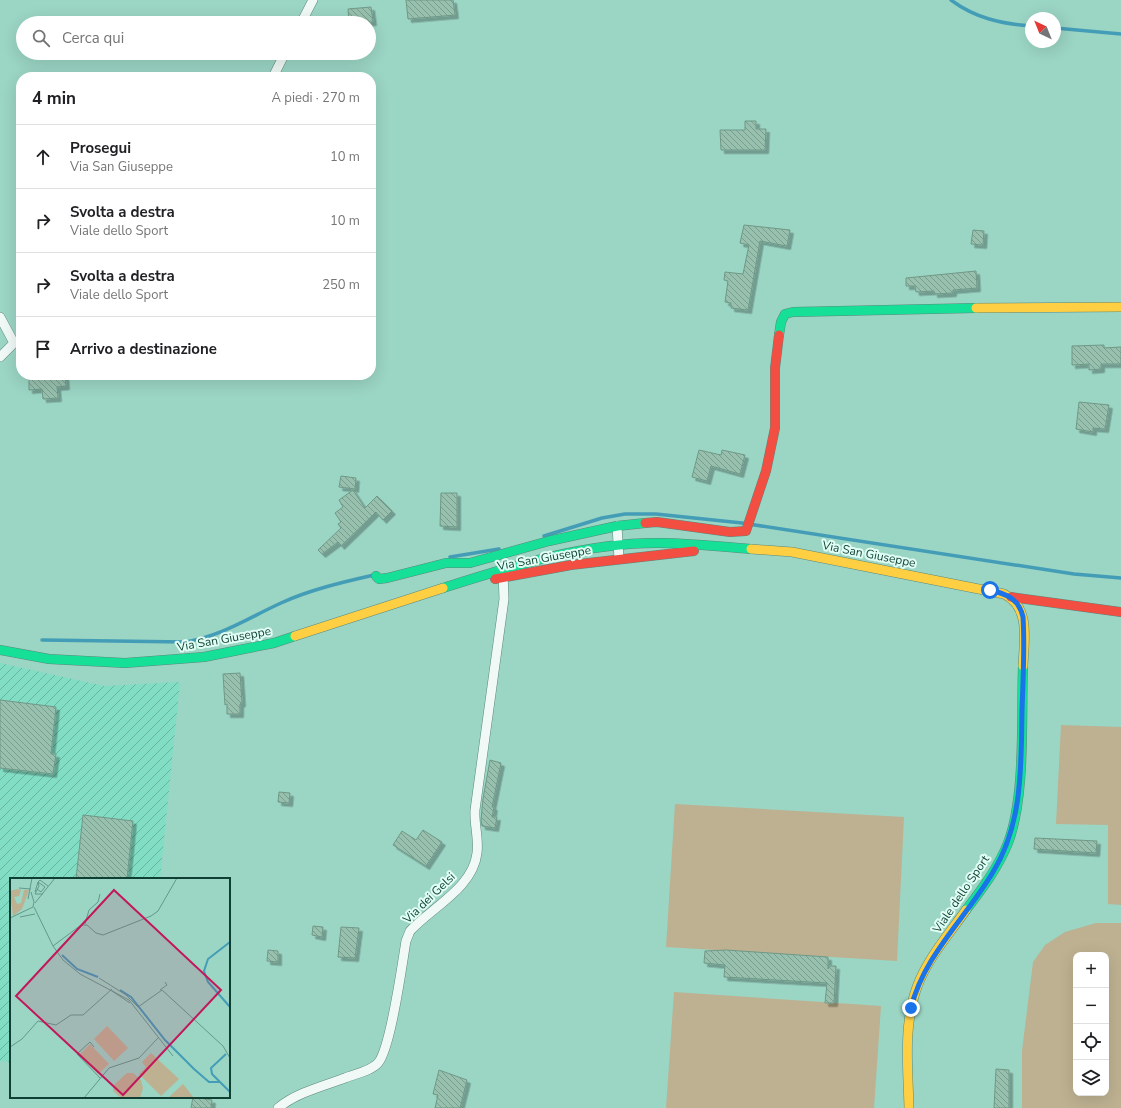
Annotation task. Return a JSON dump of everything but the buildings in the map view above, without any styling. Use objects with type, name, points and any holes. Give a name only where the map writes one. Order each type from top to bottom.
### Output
[{"type":"street","points":[[305,16],[313,0]]},
{"type":"street","points":[[276,72],[282,60]]},
{"type":"street","points":[[376,576],[379,579],[387,578],[446,563],[470,563],[549,541],[617,526],[657,522],[742,532],[748,524],[766,471],[775,428],[776,368],[781,322],[785,314],[793,312],[915,308],[1121,307]]},
{"type":"street","points":[[0,317],[16,341]]},
{"type":"street","points":[[0,357],[16,343]]},
{"type":"street","points":[[617,526],[619,559]]},
{"type":"street","name":"Via San Giuseppe","points":[[0,650],[49,659],[118,663],[164,661],[204,657],[274,643],[444,589],[503,573],[550,556],[618,546],[659,543],[720,549],[792,552],[990,590],[1011,597],[1121,612]]},
{"type":"street","name":"Via San Giuseppe","points":[[503,573],[720,549]]},
{"type":"street","name":"Via dei Gelsi","points":[[278,1108],[311,1091],[368,1069],[378,1062],[383,1056],[394,1012],[406,941],[410,931],[462,884],[474,865],[477,852],[474,824],[475,810],[504,599],[503,573]]},
{"type":"street","name":"Viale dello Sport","points":[[909,1108],[908,1030],[917,987],[933,956],[994,871],[1008,842],[1016,814],[1020,771],[1024,625],[1021,609],[1011,597]]},
{"type":"shaded area","points":[[0,663],[104,686],[180,682],[160,878],[10,878],[10,1062],[0,1061]]},
{"type":"shaded area","points":[[1061,725],[1121,727],[1121,905],[1108,904],[1108,825],[1056,824]]},
{"type":"shaded area","points":[[675,804],[904,817],[897,961],[666,947]]},
{"type":"shaded area","points":[[1096,923],[1121,923],[1121,1108],[1022,1108],[1022,1051],[1033,962],[1045,945],[1065,932]]},
{"type":"shaded area","points":[[674,992],[881,1006],[874,1108],[666,1108]]},
{"type":"waterway","points":[[951,0],[979,16],[999,22],[1025,25]]},
{"type":"waterway","points":[[1061,29],[1121,34]]},
{"type":"waterway","points":[[544,536],[602,518],[625,514],[656,514],[742,523],[1074,574],[1121,578]]},
{"type":"waterway","points":[[450,557],[499,549]]},
{"type":"waterway","points":[[42,640],[185,642],[223,631],[303,594],[374,575]]},
{"type":"traffic: fast","points":[[779,335],[781,322],[785,314],[793,312],[976,308]]},
{"type":"traffic: fast","points":[[376,576],[379,579],[387,578],[446,563],[470,563],[549,541],[617,526],[645,523]]},
{"type":"traffic: fast","points":[[443,588],[550,557],[605,547],[633,544],[671,543],[751,549]]},
{"type":"traffic: fast","points":[[0,650],[49,659],[125,663],[204,657],[274,643],[295,636]]},
{"type":"traffic: fast","points":[[966,910],[995,870],[1008,843],[1014,824],[1018,803],[1022,756],[1023,666]]},
{"type":"traffic: slow","points":[[976,308],[1121,307]]},
{"type":"traffic: slow","points":[[751,549],[792,552],[1004,594],[1013,600],[1022,616],[1025,636],[1023,666]]},
{"type":"traffic: slow","points":[[295,636],[443,588]]},
{"type":"traffic: slow","points":[[909,1108],[907,1062],[908,1031],[917,987],[926,967],[966,910]]},
{"type":"traffic: jam","points":[[645,523],[657,522],[730,532],[746,531],[766,471],[775,428],[775,368],[779,335]]},
{"type":"traffic: jam","points":[[495,579],[571,565],[694,551]]},
{"type":"traffic: jam","points":[[1011,597],[1121,612]]},
{"type":"route","points":[[911,1008],[917,987],[933,956],[994,871],[1008,842],[1016,814],[1020,771],[1024,642],[1023,617],[1017,602],[1011,597],[990,590]]}]
